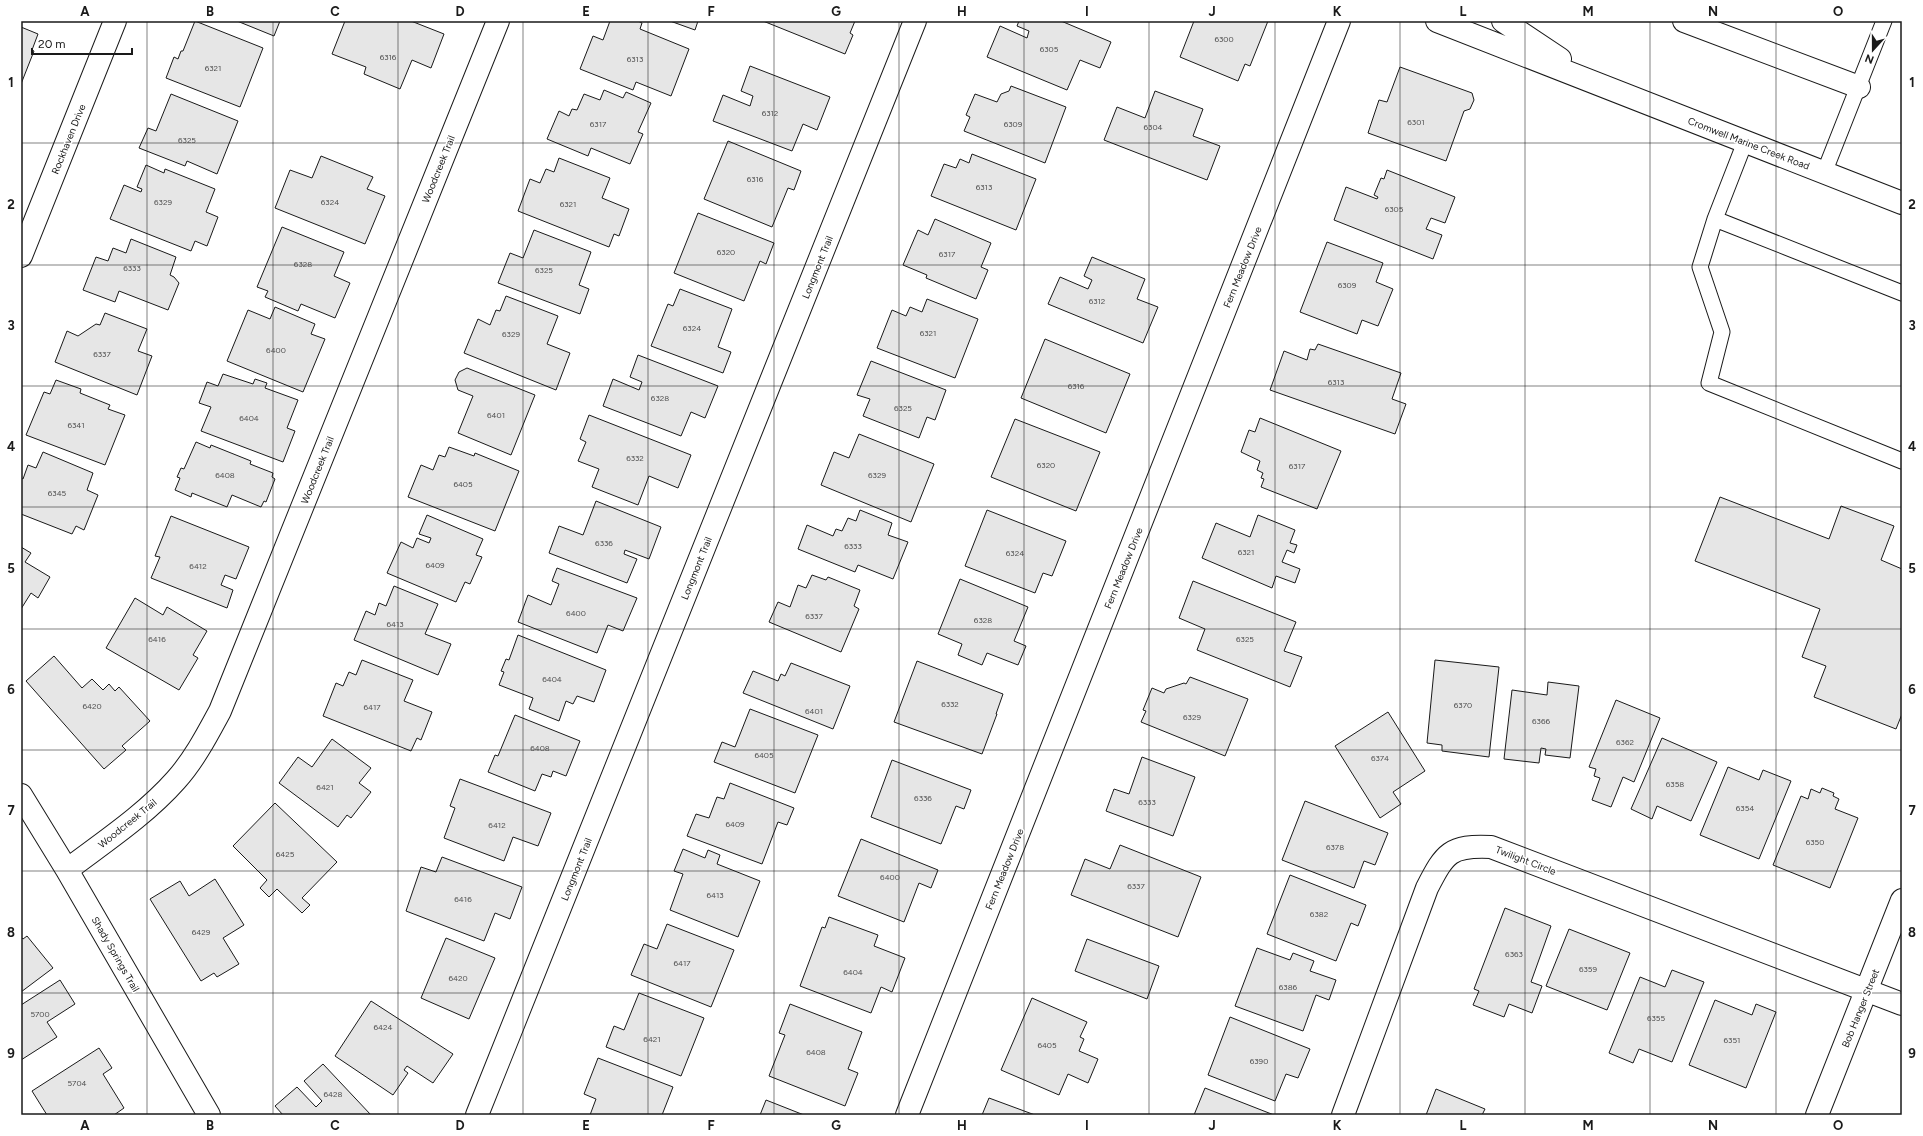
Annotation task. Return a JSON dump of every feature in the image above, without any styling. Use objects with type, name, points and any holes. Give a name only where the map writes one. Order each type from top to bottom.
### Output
[{"type":"street","name":"Rockhaven Drive","points":[[21,256],[115,21]]},
{"type":"street","name":"Woodcreek Trail","points":[[67,870],[141,814],[176,780],[199,749],[220,711],[498,21]]},
{"type":"street","name":"Longmont Trail","points":[[477,1115],[915,21]]},
{"type":"street","name":"Fern Meadow Drive","points":[[907,1115],[1339,21]]},
{"type":"street","name":"Cromwell Marine Creek Road","points":[[1437,21],[1902,203]]},
{"type":"street","name":"Cromwell Marine Creek Road","points":[[1503,21],[1596,83]]},
{"type":"street","points":[[1684,21],[1859,86]]},
{"type":"street","name":"Shady Springs Trail","points":[[21,795],[67,870],[209,1115]]},
{"type":"street","name":"Twilight Circle","points":[[1343,1115],[1427,888],[1438,865],[1453,850],[1473,846],[1491,846],[1902,1004]]},
{"type":"street","name":"Bob Hanger Street","points":[[1817,1115],[1902,900]]},
{"type":"lane","points":[[1824,173],[1884,21]]},
{"type":"lane","points":[[1745,142],[1715,219],[1700,268],[1722,332],[1709,383],[1902,461]]},
{"type":"lane","points":[[1715,219],[1902,293]]},
{"type":"building","points":[[195,21],[263,48],[240,107],[166,78],[174,57],[178,59],[181,51],[183,51]]},
{"type":"building","points":[[237,21],[280,21],[274,36]]},
{"type":"building","points":[[345,21],[411,21],[444,34],[431,68],[412,60],[400,89],[364,74],[366,67],[332,54]]},
{"type":"building","points":[[610,21],[638,21],[642,23],[640,29],[689,49],[671,96],[636,82],[633,90],[580,69],[593,36],[603,40]]},
{"type":"building","points":[[670,21],[698,21],[695,30]]},
{"type":"building","points":[[763,21],[855,21],[850,33],[853,35],[845,54]]},
{"type":"building","points":[[1019,21],[1061,21],[1111,42],[1100,68],[1080,60],[1067,90],[987,57],[1000,26],[1027,38],[1029,31],[1017,26]]},
{"type":"building","points":[[1194,21],[1268,21],[1250,66],[1245,64],[1238,81],[1180,57]]},
{"type":"building","points":[[21,27],[38,34],[32,50],[34,51],[21,84]]},
{"type":"building","points":[[750,66],[830,97],[817,130],[803,124],[792,151],[713,121],[723,95],[750,106],[753,96],[741,91]]},
{"type":"building","points":[[1400,67],[1472,93],[1474,100],[1470,109],[1464,111],[1446,161],[1368,133],[1379,100],[1387,102]]},
{"type":"building","points":[[1011,86],[1066,107],[1045,163],[964,131],[970,117],[966,115],[975,94],[997,102],[1001,94],[1009,91]]},
{"type":"building","points":[[604,90],[623,98],[626,92],[651,103],[638,132],[643,134],[630,164],[591,148],[588,156],[547,139],[559,111],[569,116],[572,109],[577,110],[584,94],[600,100]]},
{"type":"building","points":[[1155,91],[1203,109],[1193,136],[1220,146],[1207,180],[1104,140],[1117,107],[1145,118]]},
{"type":"building","points":[[171,94],[238,121],[217,174],[187,161],[185,166],[139,148],[148,128],[156,131]]},
{"type":"building","points":[[728,141],[801,171],[794,190],[788,188],[772,227],[704,199]]},
{"type":"building","points":[[972,154],[1036,179],[1016,230],[931,196],[944,164],[956,168],[960,159],[969,163]]},
{"type":"building","points":[[321,156],[373,177],[367,189],[385,196],[365,244],[275,208],[290,170],[312,178]]},
{"type":"building","points":[[559,158],[610,178],[602,198],[629,209],[619,236],[614,234],[609,247],[518,211],[530,179],[540,183],[546,169],[554,172]]},
{"type":"building","points":[[146,165],[164,173],[165,169],[215,189],[206,212],[218,217],[207,246],[195,241],[191,251],[110,219],[124,185],[141,192],[142,189],[137,187]]},
{"type":"building","points":[[1387,170],[1455,197],[1445,223],[1431,218],[1426,229],[1442,235],[1433,259],[1334,220],[1346,187],[1377,199],[1378,197],[1374,195],[1381,178],[1384,179]]},
{"type":"building","points":[[698,213],[774,243],[766,264],[760,261],[744,301],[674,273]]},
{"type":"building","points":[[935,219],[991,243],[981,267],[988,270],[976,299],[926,278],[927,275],[903,265],[918,230],[928,235]]},
{"type":"building","points":[[282,227],[344,252],[334,276],[350,283],[335,318],[301,304],[298,311],[265,297],[268,291],[257,287]]},
{"type":"building","points":[[534,230],[591,252],[579,285],[589,289],[580,314],[498,283],[510,253],[523,258]]},
{"type":"building","points":[[131,239],[176,257],[170,275],[179,283],[168,310],[119,291],[115,302],[83,290],[96,257],[108,261],[113,248],[126,253]]},
{"type":"building","points":[[1327,242],[1383,263],[1376,282],[1393,289],[1378,326],[1362,320],[1357,334],[1300,312]]},
{"type":"building","points":[[1092,257],[1145,279],[1137,299],[1158,307],[1143,343],[1048,304],[1060,277],[1088,289],[1092,280],[1084,276]]},
{"type":"building","points":[[680,289],[732,309],[718,347],[731,352],[723,373],[651,346],[668,304],[673,306]]},
{"type":"building","points":[[506,296],[558,316],[547,344],[570,353],[556,390],[464,353],[478,319],[490,325],[496,310],[500,311]]},
{"type":"building","points":[[927,299],[978,319],[955,378],[877,348],[892,310],[906,316],[910,307],[922,312]]},
{"type":"building","points":[[275,307],[315,324],[311,334],[325,339],[303,392],[227,361],[248,310],[270,319]]},
{"type":"building","points":[[105,313],[147,329],[138,351],[152,356],[137,395],[55,362],[67,331],[78,336],[96,324],[100,325]]},
{"type":"building","points":[[1045,339],[1130,374],[1106,433],[1021,398]]},
{"type":"building","points":[[1318,344],[1401,373],[1392,399],[1406,404],[1395,434],[1270,390],[1284,351],[1307,360],[1310,349],[1315,350]]},
{"type":"building","points":[[638,355],[718,386],[705,418],[691,412],[681,436],[603,406],[613,379],[639,390],[642,382],[630,377]]},
{"type":"building","points":[[871,361],[946,390],[935,420],[927,417],[919,438],[863,416],[870,399],[857,395]]},
{"type":"building","points":[[467,368],[535,395],[511,455],[458,433],[473,396],[458,390],[455,380],[459,372]]},
{"type":"building","points":[[223,374],[253,384],[255,379],[267,383],[265,388],[298,400],[287,428],[295,431],[283,462],[201,431],[211,407],[199,403],[207,382],[218,386]]},
{"type":"building","points":[[56,380],[81,389],[80,393],[110,405],[108,409],[125,415],[105,465],[26,435],[44,392],[50,394]]},
{"type":"building","points":[[589,415],[691,455],[678,488],[649,476],[638,505],[592,487],[599,469],[578,461],[586,442],[580,439]]},
{"type":"building","points":[[1260,418],[1341,451],[1317,509],[1261,487],[1264,479],[1261,478],[1263,473],[1257,470],[1260,461],[1241,452],[1249,430],[1255,432]]},
{"type":"building","points":[[1015,419],[1100,452],[1076,511],[991,477]]},
{"type":"building","points":[[859,434],[934,464],[911,522],[821,485],[834,452],[849,458]]},
{"type":"building","points":[[196,442],[210,448],[211,445],[251,461],[250,464],[273,473],[272,477],[275,479],[266,502],[264,501],[261,507],[232,495],[227,507],[192,493],[191,497],[175,490],[180,478],[177,477],[181,468],[184,469]]},
{"type":"building","points":[[449,447],[474,456],[475,453],[519,471],[495,531],[408,497],[421,465],[433,470],[439,455],[445,457]]},
{"type":"building","points":[[43,452],[93,473],[87,490],[98,495],[84,530],[76,526],[72,534],[21,514],[21,478],[23,479],[28,465],[36,468]]},
{"type":"building","points":[[1720,497],[1829,539],[1841,506],[1894,526],[1881,560],[1902,569],[1902,714],[1896,729],[1814,697],[1826,666],[1802,657],[1820,609],[1695,561]]},
{"type":"building","points":[[596,501],[661,527],[649,559],[625,550],[624,554],[637,559],[627,583],[549,553],[559,526],[583,535]]},
{"type":"building","points":[[860,510],[892,523],[888,535],[908,542],[893,579],[858,565],[855,572],[798,549],[807,525],[833,536],[836,529],[842,531],[848,518],[856,521]]},
{"type":"building","points":[[987,510],[1066,541],[1052,576],[1043,573],[1035,593],[965,566]]},
{"type":"building","points":[[427,515],[483,539],[476,555],[482,557],[470,584],[465,582],[456,602],[387,573],[401,542],[413,548],[417,538],[429,543],[431,538],[419,534]]},
{"type":"building","points":[[1258,515],[1295,530],[1290,543],[1297,545],[1294,553],[1287,550],[1282,562],[1300,569],[1295,583],[1276,576],[1272,588],[1202,558],[1216,523],[1250,537]]},
{"type":"building","points":[[171,516],[249,547],[236,579],[225,575],[221,585],[233,590],[227,608],[151,578],[160,557],[155,556]]},
{"type":"building","points":[[21,547],[31,553],[25,562],[50,577],[38,598],[31,593],[21,609]]},
{"type":"building","points":[[557,568],[637,598],[623,631],[608,625],[597,653],[518,622],[528,595],[551,605],[559,584],[552,581]]},
{"type":"building","points":[[812,575],[826,580],[828,577],[860,590],[854,606],[859,609],[841,652],[769,622],[778,602],[790,607],[798,585],[806,588]]},
{"type":"building","points":[[960,579],[1028,607],[1014,641],[1026,646],[1018,665],[987,653],[982,665],[958,655],[962,644],[938,634]]},
{"type":"building","points":[[1193,581],[1296,622],[1284,651],[1302,657],[1290,687],[1197,650],[1205,629],[1179,618]]},
{"type":"building","points":[[394,586],[438,604],[425,634],[451,644],[438,675],[354,640],[366,611],[375,615],[379,603],[386,606]]},
{"type":"building","points":[[135,598],[163,615],[167,607],[207,631],[193,655],[198,658],[179,690],[106,648]]},
{"type":"building","points":[[518,635],[606,670],[594,702],[577,696],[573,704],[566,701],[559,721],[529,709],[533,698],[499,685],[504,672],[501,671],[506,659],[509,660]]},
{"type":"building","points":[[54,656],[82,688],[92,679],[103,690],[109,684],[115,691],[119,687],[150,721],[122,746],[126,750],[104,769],[26,681]]},
{"type":"building","points":[[362,660],[413,680],[404,701],[432,712],[421,740],[417,738],[411,751],[323,716],[336,683],[343,686],[349,672],[356,675]]},
{"type":"building","points":[[1435,660],[1499,667],[1489,757],[1442,751],[1442,745],[1427,743]]},
{"type":"building","points":[[917,661],[1003,694],[982,754],[894,722]]},
{"type":"building","points":[[791,663],[850,686],[833,729],[743,693],[753,671],[778,681],[781,674],[785,676]]},
{"type":"building","points":[[1190,677],[1248,699],[1225,756],[1141,722],[1146,711],[1143,710],[1152,688],[1164,693],[1166,689],[1184,683],[1186,684]]},
{"type":"building","points":[[1548,682],[1579,686],[1570,758],[1545,755],[1546,749],[1541,748],[1539,763],[1504,759],[1512,690],[1547,695]]},
{"type":"building","points":[[1616,700],[1660,718],[1634,782],[1623,777],[1611,807],[1592,800],[1600,778],[1594,776],[1596,769],[1589,767]]},
{"type":"building","points":[[750,709],[818,735],[795,793],[714,762],[722,742],[735,747]]},
{"type":"building","points":[[1388,712],[1425,771],[1393,792],[1401,804],[1380,818],[1335,746]]},
{"type":"building","points":[[515,715],[580,741],[566,776],[553,771],[551,777],[542,774],[535,791],[488,772],[495,755],[498,756]]},
{"type":"building","points":[[1662,738],[1717,762],[1691,821],[1657,806],[1652,819],[1631,809]]},
{"type":"building","points":[[332,739],[371,768],[359,783],[371,792],[351,818],[347,815],[338,827],[279,783],[298,757],[312,767]]},
{"type":"building","points":[[1142,757],[1195,777],[1173,836],[1106,811],[1114,789],[1129,794]]},
{"type":"building","points":[[892,760],[971,790],[964,809],[956,806],[941,844],[871,817]]},
{"type":"building","points":[[1728,767],[1759,780],[1763,770],[1791,781],[1759,859],[1700,835]]},
{"type":"building","points":[[460,779],[551,813],[538,846],[513,837],[504,861],[444,838],[455,808],[450,806]]},
{"type":"building","points":[[730,783],[794,808],[787,825],[778,822],[762,864],[687,836],[696,814],[709,818],[717,797],[724,799]]},
{"type":"building","points":[[1822,788],[1834,793],[1833,796],[1839,799],[1835,809],[1858,818],[1830,888],[1773,865],[1801,796],[1808,799],[1811,789],[1820,793]]},
{"type":"building","points":[[1305,801],[1388,833],[1375,865],[1364,861],[1354,888],[1282,860]]},
{"type":"building","points":[[275,803],[337,862],[302,898],[310,905],[302,913],[277,889],[269,897],[260,888],[267,880],[233,846]]},
{"type":"building","points":[[861,839],[938,870],[931,888],[919,883],[904,922],[838,896]]},
{"type":"building","points":[[1120,845],[1201,877],[1178,937],[1071,895],[1085,859],[1110,869]]},
{"type":"building","points":[[683,849],[705,858],[708,850],[720,855],[717,864],[760,881],[738,937],[670,910],[683,874],[674,871]]},
{"type":"building","points":[[442,857],[522,887],[510,919],[495,913],[484,941],[406,911],[421,867],[436,872]]},
{"type":"building","points":[[1290,875],[1366,905],[1358,926],[1351,923],[1336,961],[1267,934]]},
{"type":"building","points":[[215,879],[244,925],[223,938],[239,964],[217,977],[214,973],[201,981],[150,899],[180,881],[189,896]]},
{"type":"building","points":[[1505,908],[1551,926],[1531,982],[1542,986],[1532,1013],[1509,1004],[1504,1017],[1473,1005],[1479,991],[1474,989]]},
{"type":"building","points":[[829,917],[878,935],[874,946],[905,958],[892,992],[881,987],[871,1013],[800,986],[822,927],[825,928]]},
{"type":"building","points":[[667,924],[734,950],[711,1007],[631,975],[644,944],[657,949]]},
{"type":"building","points":[[1569,929],[1630,953],[1607,1010],[1546,986]]},
{"type":"building","points":[[27,936],[53,968],[21,992],[21,937],[23,939]]},
{"type":"building","points":[[446,938],[495,958],[469,1019],[421,998]]},
{"type":"building","points":[[1087,939],[1159,966],[1147,999],[1075,971]]},
{"type":"building","points":[[1257,948],[1290,960],[1293,953],[1314,961],[1310,971],[1336,980],[1329,1000],[1316,995],[1303,1031],[1235,1006]]},
{"type":"building","points":[[1672,970],[1704,982],[1672,1062],[1639,1049],[1633,1063],[1609,1053],[1640,977],[1665,987]]},
{"type":"building","points":[[60,980],[75,1004],[47,1022],[57,1037],[21,1060],[21,1005]]},
{"type":"building","points":[[639,993],[704,1018],[681,1076],[606,1047],[614,1026],[624,1030]]},
{"type":"building","points":[[1032,998],[1087,1022],[1080,1037],[1084,1039],[1079,1051],[1098,1059],[1088,1083],[1068,1074],[1059,1095],[1001,1070]]},
{"type":"building","points":[[1715,1000],[1752,1015],[1756,1004],[1776,1012],[1746,1088],[1689,1065]]},
{"type":"building","points":[[371,1001],[453,1054],[433,1083],[407,1066],[404,1070],[408,1073],[393,1095],[335,1056]]},
{"type":"building","points":[[790,1004],[862,1032],[848,1069],[858,1073],[845,1106],[769,1076],[785,1035],[779,1033]]},
{"type":"building","points":[[1230,1017],[1310,1049],[1298,1078],[1286,1074],[1275,1101],[1208,1075]]},
{"type":"building","points":[[99,1048],[112,1068],[103,1074],[124,1108],[114,1115],[47,1115],[32,1091]]},
{"type":"building","points":[[598,1058],[673,1087],[662,1115],[590,1115],[596,1099],[584,1094]]},
{"type":"building","points":[[323,1064],[371,1115],[283,1115],[275,1106],[297,1087],[316,1107],[322,1101],[304,1081]]},
{"type":"building","points":[[1205,1088],[1274,1115],[1194,1115]]},
{"type":"building","points":[[1436,1089],[1485,1109],[1482,1115],[1426,1115]]},
{"type":"building","points":[[989,1098],[1035,1115],[982,1115]]},
{"type":"building","points":[[766,1100],[804,1115],[760,1115]]}]
